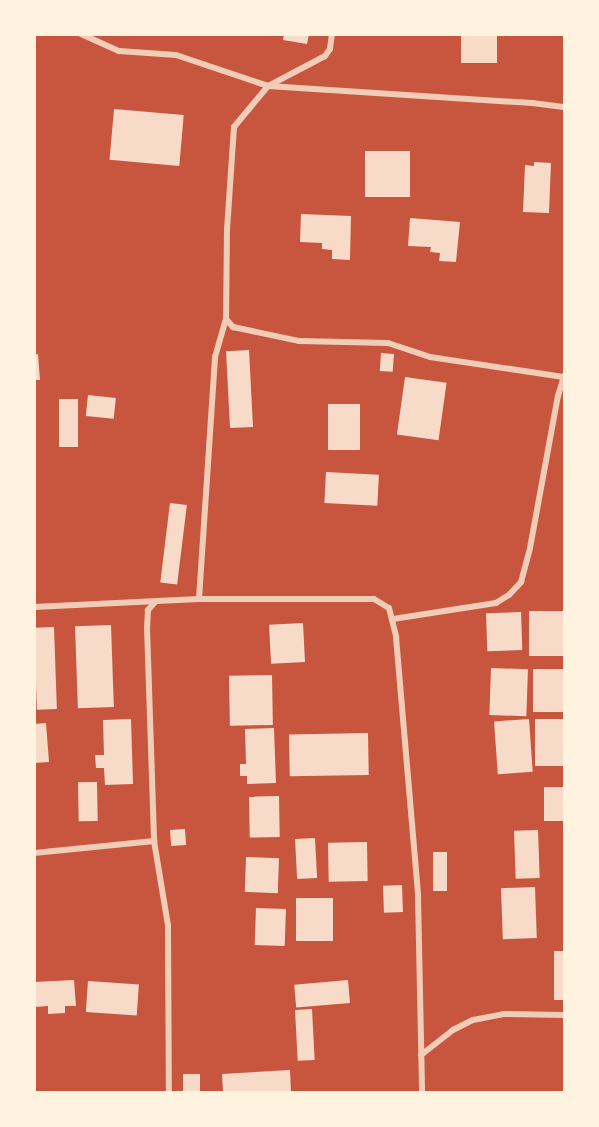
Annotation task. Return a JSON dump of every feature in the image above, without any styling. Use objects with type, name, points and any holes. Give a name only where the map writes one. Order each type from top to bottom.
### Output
[{"type":"street","points":[[81,34],[119,51],[176,55],[268,86],[564,107]]},
{"type":"street","points":[[199,599],[215,357],[226,318],[227,229],[234,127],[268,86],[325,56],[330,49],[332,34]]},
{"type":"street","points":[[226,318],[233,327],[299,341],[388,343],[430,357],[564,376],[530,548],[520,582],[509,595],[496,603],[393,619]]},
{"type":"street","points":[[34,607],[155,602],[169,599],[374,599],[389,608],[393,619],[418,896],[422,1092]]},
{"type":"street","points":[[155,602],[148,610],[147,627],[154,841],[168,926],[169,1092]]},
{"type":"street","points":[[34,853],[154,841]]},
{"type":"street","points":[[421,1055],[453,1030],[473,1020],[504,1014],[564,1016]]},
{"type":"building","points":[[284,34],[309,34],[307,44],[283,40]]},
{"type":"building","points":[[461,34],[497,34],[497,63],[461,63]]},
{"type":"building","points":[[114,109],[184,115],[179,166],[110,160]]},
{"type":"building","points":[[365,151],[410,151],[410,197],[365,197]]},
{"type":"building","points":[[534,162],[551,163],[549,213],[523,212],[525,165],[534,166]]},
{"type":"building","points":[[301,214],[351,216],[350,260],[332,259],[332,250],[322,249],[322,243],[300,242]]},
{"type":"building","points":[[410,218],[460,222],[456,262],[439,261],[440,253],[430,252],[431,247],[408,246]]},
{"type":"building","points":[[249,350],[253,427],[230,428],[226,351]]},
{"type":"building","points":[[381,353],[394,354],[393,372],[380,371]]},
{"type":"building","points":[[38,354],[40,380],[34,380],[34,355]]},
{"type":"building","points":[[405,377],[447,383],[439,440],[397,434]]},
{"type":"building","points":[[88,395],[116,398],[114,419],[86,416]]},
{"type":"building","points":[[59,399],[78,399],[78,447],[59,447]]},
{"type":"building","points":[[328,404],[360,404],[360,450],[328,450]]},
{"type":"building","points":[[326,472],[379,475],[377,506],[324,503]]},
{"type":"building","points":[[170,503],[187,505],[177,584],[160,582]]},
{"type":"building","points":[[529,611],[564,611],[564,656],[529,656]]},
{"type":"building","points":[[521,612],[522,650],[487,651],[486,613]]},
{"type":"building","points":[[303,623],[305,662],[271,664],[269,625]]},
{"type":"building","points":[[111,625],[114,707],[78,708],[75,626]]},
{"type":"building","points":[[54,627],[57,709],[37,710],[34,628]]},
{"type":"building","points":[[491,668],[528,669],[526,716],[489,715]]},
{"type":"building","points":[[533,669],[564,669],[564,712],[533,712]]},
{"type":"building","points":[[272,675],[273,725],[230,726],[229,676]]},
{"type":"building","points":[[131,719],[133,784],[105,785],[104,768],[96,768],[95,755],[104,755],[103,720]]},
{"type":"building","points":[[529,719],[533,772],[498,774],[494,721]]},
{"type":"building","points":[[535,719],[564,719],[564,766],[535,766]]},
{"type":"building","points":[[46,723],[49,762],[34,763],[34,724]]},
{"type":"building","points":[[274,728],[276,783],[247,784],[247,776],[240,776],[240,764],[246,764],[245,729]]},
{"type":"building","points":[[368,733],[369,775],[290,776],[289,734]]},
{"type":"building","points":[[78,782],[97,782],[98,821],[79,821]]},
{"type":"building","points":[[544,787],[564,787],[564,821],[544,821]]},
{"type":"building","points":[[279,796],[280,837],[250,838],[249,797]]},
{"type":"building","points":[[185,829],[186,845],[171,846],[170,830]]},
{"type":"building","points":[[538,830],[540,878],[516,879],[514,831]]},
{"type":"building","points":[[315,838],[317,878],[297,879],[295,839]]},
{"type":"building","points":[[367,842],[368,881],[329,882],[328,843]]},
{"type":"building","points":[[433,852],[447,852],[447,891],[433,891]]},
{"type":"building","points":[[246,857],[279,858],[278,893],[245,892]]},
{"type":"building","points":[[402,885],[403,912],[384,913],[383,886]]},
{"type":"building","points":[[535,887],[537,938],[503,939],[501,888]]},
{"type":"building","points":[[296,898],[333,898],[333,941],[296,941]]},
{"type":"building","points":[[256,908],[286,909],[285,946],[255,945]]},
{"type":"building","points":[[554,951],[564,951],[564,1000],[554,1000]]},
{"type":"building","points":[[74,980],[76,1006],[65,1006],[65,1013],[48,1014],[48,1006],[35,1007],[34,982]]},
{"type":"building","points":[[348,980],[350,1003],[296,1008],[294,985]]},
{"type":"building","points":[[88,981],[139,985],[137,1015],[86,1012]]},
{"type":"building","points":[[312,1009],[315,1060],[298,1061],[295,1010]]},
{"type":"building","points":[[290,1070],[291,1092],[223,1092],[222,1074]]},
{"type":"building","points":[[183,1074],[200,1074],[200,1092],[183,1092]]}]
